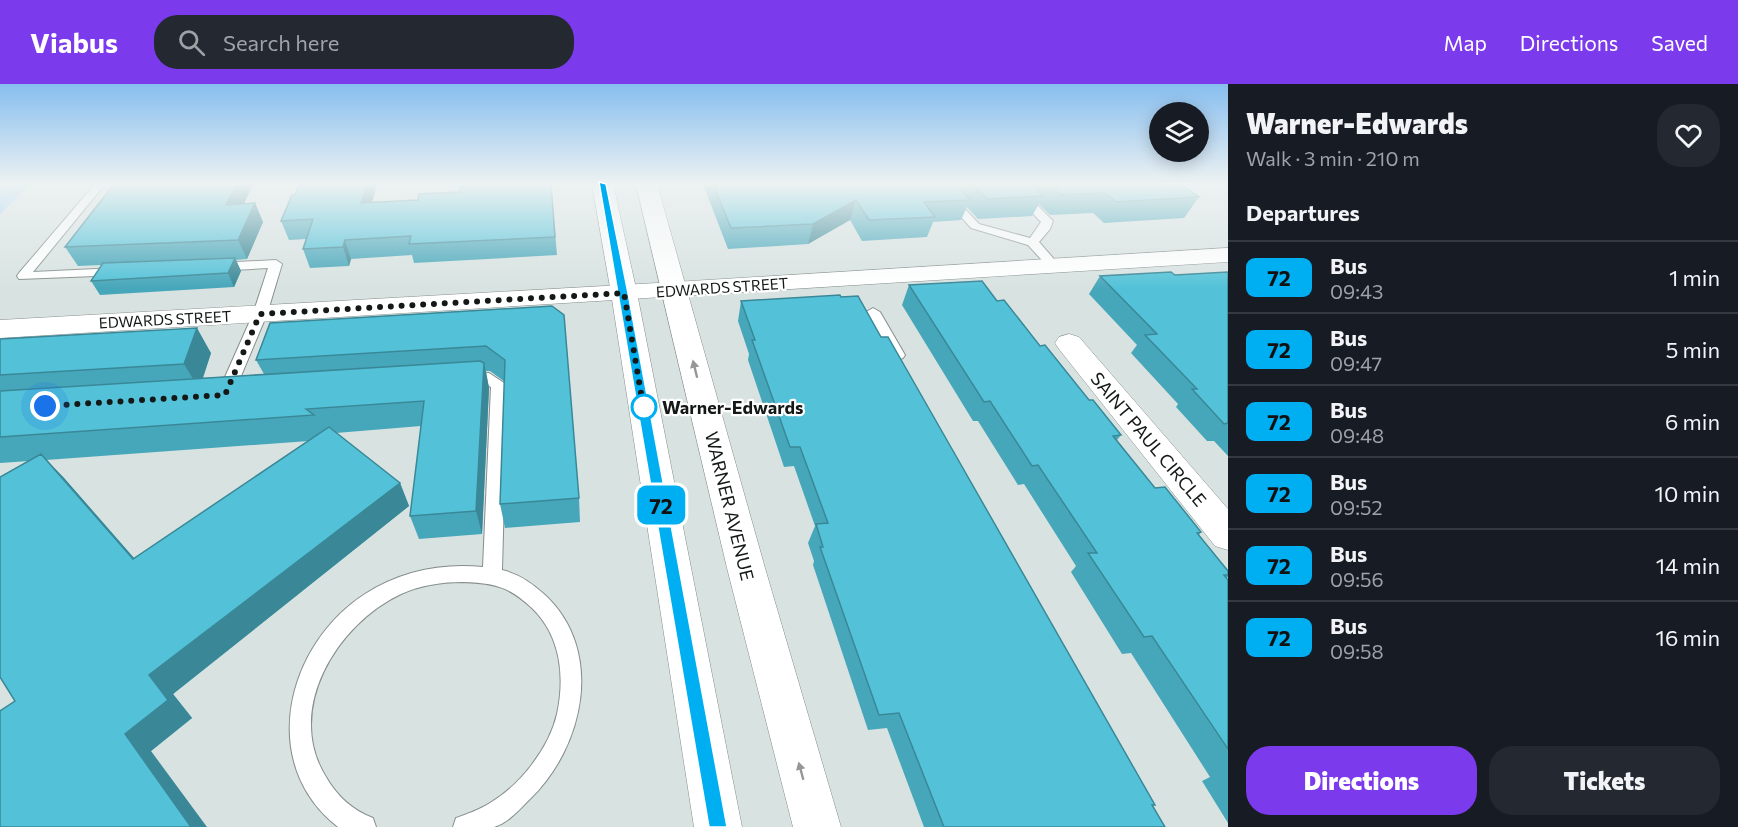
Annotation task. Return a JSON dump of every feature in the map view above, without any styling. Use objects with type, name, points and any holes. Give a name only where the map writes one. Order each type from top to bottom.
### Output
[{"type":"main road","points":[[609,219],[718,827]]},
{"type":"main road","name":"WARNER AVENUE","points":[[655,219],[746,568],[817,827]]},
{"type":"main road","name":"EDWARDS STREET","points":[[0,329],[1228,255]]},
{"type":"main road","name":"SAINT PAUL CIRCLE","points":[[1069,343],[1228,535]]},
{"type":"lane","points":[[71,219],[23,276],[128,271]]},
{"type":"lane","points":[[968,219],[975,226],[1032,242],[1054,266]]},
{"type":"lane","points":[[1032,242],[1044,229],[1047,221],[1045,219]]},
{"type":"lane","points":[[210,267],[276,264],[260,314],[219,396],[248,394]]},
{"type":"lane","points":[[873,312],[908,374]]},
{"type":"lane","points":[[455,380],[489,378],[499,385],[492,576]]},
{"type":"lane","points":[[364,827],[354,824],[320,793],[302,752],[301,707],[315,663],[341,626],[375,597],[414,579],[454,572],[510,580],[532,596],[552,616],[566,641],[572,678],[569,713],[556,749],[532,783],[500,819],[465,827]]},
{"type":"building","points":[[87,219],[248,219],[238,240],[65,247]]},
{"type":"building","points":[[282,219],[554,219],[555,237],[409,244],[411,236],[345,240],[343,247],[303,249],[313,219],[281,221]]},
{"type":"building","points":[[727,219],[823,219],[813,224],[731,228]]},
{"type":"building","points":[[235,258],[228,273],[91,281],[103,263]]},
{"type":"building","points":[[1171,272],[1175,275],[1228,272],[1228,423],[1224,424],[1192,389],[1197,389],[1145,335],[1157,334],[1100,276]]},
{"type":"building","points":[[982,281],[997,301],[1004,300],[1040,346],[1045,345],[1089,400],[1093,400],[1121,435],[1113,436],[1155,488],[1165,487],[1201,532],[1197,533],[1228,571],[1228,575],[1224,575],[1228,580],[1228,749],[1152,636],[1144,637],[1088,553],[1097,553],[1038,465],[1032,466],[990,401],[984,402],[909,285]]},
{"type":"building","points":[[840,295],[841,297],[858,296],[881,337],[888,337],[1155,805],[1152,805],[1165,827],[944,827],[899,713],[879,715],[820,547],[823,547],[816,524],[828,523],[800,447],[790,447],[752,340],[755,340],[741,301]]},
{"type":"building","points":[[552,306],[564,315],[579,498],[500,504],[505,360],[486,346],[256,360],[270,323]]},
{"type":"building","points":[[197,328],[184,364],[0,375],[0,339]]},
{"type":"building","points":[[480,361],[484,363],[476,511],[410,516],[424,401],[306,409],[314,415],[0,437],[0,391]]},
{"type":"building","points":[[329,427],[400,483],[149,675],[168,700],[125,734],[191,827],[0,827],[0,711],[15,701],[0,677],[0,477],[41,454],[133,559]]},
{"type":"bus line","name":"72","points":[[609,219],[718,827]]},
{"type":"place","name":"Warner-Edwards","points":[[644,407]]},
{"type":"route","points":[[45,406],[225,395],[260,314],[624,293],[644,411],[644,407]]}]
